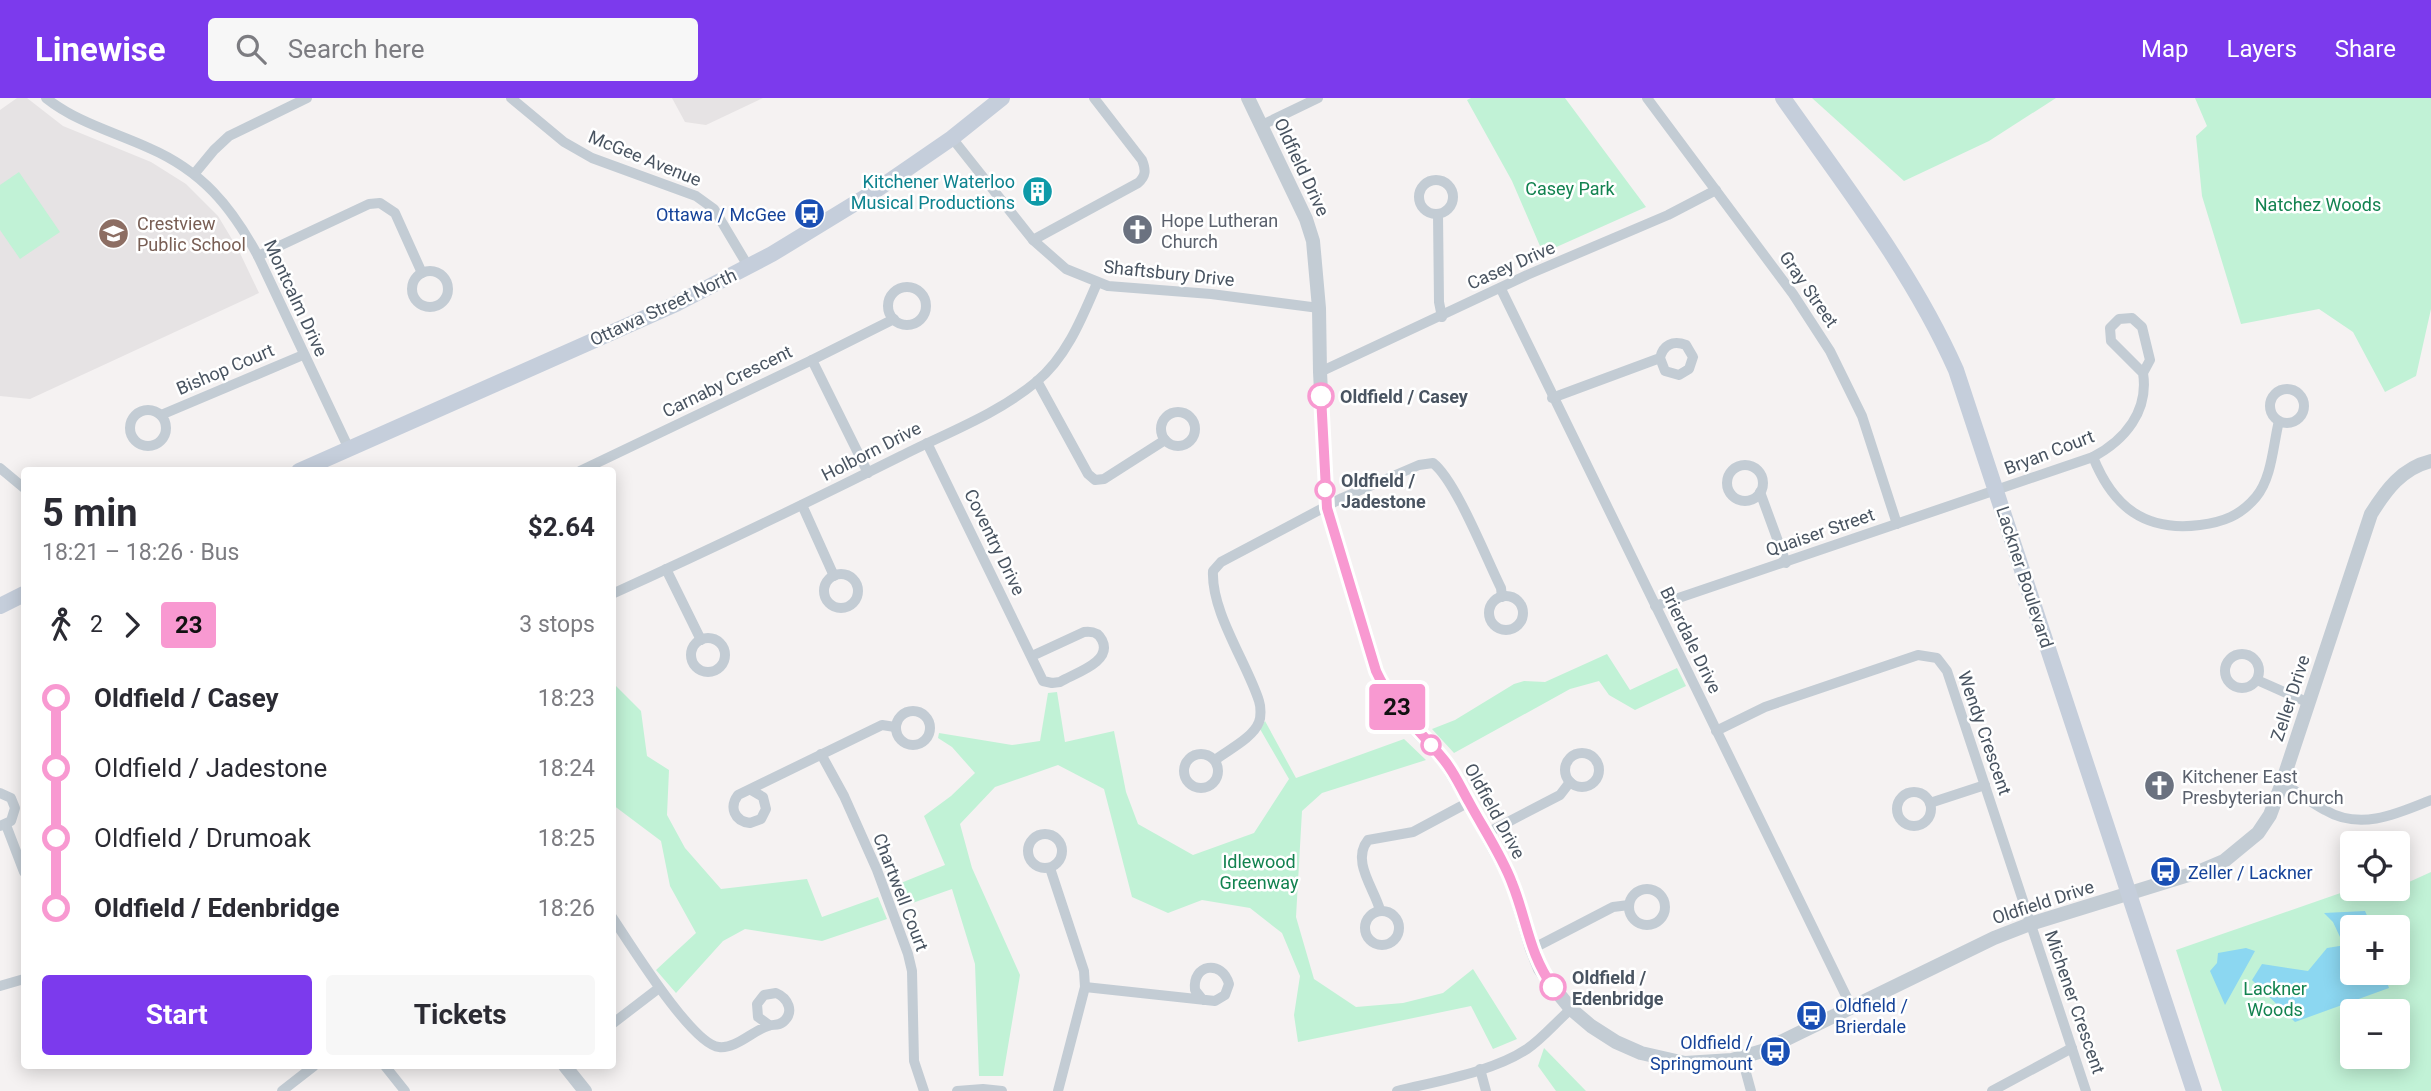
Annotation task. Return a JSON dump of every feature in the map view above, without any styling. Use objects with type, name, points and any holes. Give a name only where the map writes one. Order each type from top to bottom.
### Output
[{"type":"main road","name":"Ottawa Street North","points":[[308,467],[676,304],[748,267],[872,194],[952,138],[1002,98]]},
{"type":"main road","name":"Lackner Boulevard","points":[[1783,98],[1913,285],[1936,325],[1956,370],[2194,1091]]},
{"type":"main road","points":[[0,606],[21,596]]},
{"type":"street","name":"Montcalm Drive","points":[[46,98],[82,121],[149,148],[195,173],[227,207],[258,256],[349,449]]},
{"type":"street","points":[[195,173],[229,136],[307,98]]},
{"type":"street","name":"McGee Avenue","points":[[511,98],[564,142],[592,158],[702,200],[714,209],[748,267]]},
{"type":"street","points":[[1032,240],[1138,183],[1145,173],[1142,160],[1094,98]]},
{"type":"street","name":"Oldfield Drive","points":[[1248,98],[1306,219],[1313,242],[1319,308],[1327,508],[1372,658],[1385,690],[1398,709],[1446,762],[1469,802],[1512,881],[1540,969],[1571,1009],[1616,1042],[1641,1053],[1685,1063],[1742,1058],[1768,1049],[1994,938],[2030,924],[2130,894]]},
{"type":"street","points":[[1262,125],[1318,98]]},
{"type":"street","name":"Gray Street","points":[[1647,98],[1793,294],[1830,351],[1862,416],[1897,524]]},
{"type":"street","name":"Shaftsbury Drive","points":[[952,138],[1032,240],[1066,269],[1097,284],[1211,294],[1319,308]]},
{"type":"street","name":"Casey Drive","points":[[1320,372],[1668,215],[1716,190]]},
{"type":"street","points":[[258,256],[369,204],[380,203],[395,213],[422,273]]},
{"type":"street","points":[[1438,214],[1439,302],[1442,317]]},
{"type":"street","name":"Holborn Drive","points":[[616,592],[803,505],[998,408],[1037,381],[1058,358],[1080,323],[1097,284]]},
{"type":"street","name":"Brierdale Drive","points":[[1500,289],[1851,1006]]},
{"type":"street","name":"Bryan Court","points":[[1997,490],[2107,450],[2136,419],[2144,397],[2143,373],[2150,360],[2142,327],[2132,318],[2119,319],[2110,328],[2111,341],[2143,373]]},
{"type":"street","points":[[812,360],[894,319]]},
{"type":"street","name":"Bishop Court","points":[[161,415],[303,355]]},
{"type":"street","points":[[1552,398],[1660,358]]},
{"type":"street","name":"Carnaby Crescent","points":[[588,467],[812,360],[868,472]]},
{"type":"street","points":[[1037,381],[1088,474],[1095,480],[1104,479],[1165,440]]},
{"type":"street","points":[[2093,457],[2099,474],[2114,496],[2147,520],[2179,528],[2222,522],[2244,509],[2257,496],[2266,479],[2279,421]]},
{"type":"street","name":"Coventry Drive","points":[[927,443],[1043,681],[1060,682],[1101,659],[1105,652],[1104,643],[1100,636],[1092,631],[1084,632],[1032,656]]},
{"type":"street","name":"Zeller Drive","points":[[2130,894],[2209,868],[2233,856],[2258,833],[2270,815],[2283,783],[2371,514],[2394,481],[2408,470],[2431,461]]},
{"type":"street","points":[[1215,760],[1254,731],[1260,720],[1260,704],[1212,585],[1213,571],[1221,562],[1342,498],[1419,465],[1433,463],[1443,471],[1454,491],[1501,588],[1502,597]]},
{"type":"street","points":[[0,468],[21,486]]},
{"type":"street","name":"Quaiser Street","points":[[1655,607],[1997,490]]},
{"type":"street","points":[[1760,492],[1786,563]]},
{"type":"street","points":[[803,505],[834,576]]},
{"type":"street","points":[[666,569],[701,640]]},
{"type":"street","name":"Wendy Crescent","points":[[1716,731],[1765,707],[1919,655],[1937,658],[1947,671],[2030,924]]},
{"type":"street","points":[[2257,680],[2309,703]]},
{"type":"street","points":[[751,790],[882,726],[895,727]]},
{"type":"street","name":"Chartwell Court","points":[[821,754],[844,796],[877,870],[908,954],[912,971],[914,1061],[924,1091]]},
{"type":"street","points":[[1485,834],[1560,795],[1570,782]]},
{"type":"street","points":[[2283,783],[2327,812],[2351,819],[2388,818],[2431,800]]},
{"type":"street","points":[[1930,803],[1985,785]]},
{"type":"street","points":[[0,793],[11,798],[15,808],[11,821],[3,825],[21,865]]},
{"type":"street","points":[[1380,910],[1361,863],[1360,854],[1368,840],[1413,832],[1469,802]]},
{"type":"street","points":[[1050,868],[1084,971],[1085,987],[1058,1091]]},
{"type":"street","points":[[1532,949],[1613,907],[1629,905]]},
{"type":"street","points":[[616,923],[659,988],[706,1043],[718,1047],[728,1046],[769,1025]]},
{"type":"street","name":"Michener Crescent","points":[[2030,924],[2086,1091]]},
{"type":"street","points":[[0,986],[21,980]]},
{"type":"street","points":[[1085,987],[1203,1000]]},
{"type":"street","points":[[616,1021],[659,988]]},
{"type":"street","points":[[1397,1091],[1480,1069],[1526,1050],[1571,1009]]},
{"type":"street","points":[[1992,1091],[2072,1048]]},
{"type":"street","points":[[1742,1058],[1751,1091]]},
{"type":"street","points":[[282,1091],[309,1069]]},
{"type":"street","points":[[387,1069],[405,1091]]},
{"type":"street","points":[[567,1069],[585,1091]]},
{"type":"street","points":[[1480,1069],[1486,1091]]},
{"type":"street","points":[[957,1091],[1002,1091]]},
{"type":"shaded area","name":"Crestview Public School","points":[[17,98],[27,98],[63,126],[151,162],[186,184],[218,216],[259,293],[30,399],[0,396],[0,110]]},
{"type":"shaded area","points":[[672,98],[763,98],[706,125],[685,122]]},
{"type":"green space","name":"Casey Park","points":[[1565,98],[1646,207],[1543,253],[1512,181],[1467,100]]},
{"type":"green space","points":[[1812,98],[2056,98],[1989,141],[1904,181]]},
{"type":"green space","name":"Natchez Woods","points":[[2195,98],[2431,98],[2431,309],[2416,376],[2385,392],[2353,332],[2319,309],[2241,324],[2202,196],[2196,136],[2207,126]]},
{"type":"green space","points":[[19,172],[60,232],[20,259],[0,230],[0,185]]},
{"type":"green space","points":[[1607,654],[1630,690],[1677,668],[1686,686],[1635,710],[1609,695],[1599,681],[1570,689],[1454,753],[1432,729],[1455,720],[1514,684],[1524,681],[1545,682]]},
{"type":"green space","points":[[616,686],[641,711],[647,756],[669,770],[667,815],[685,848],[721,889],[807,879],[822,917],[878,897],[887,919],[822,941],[745,929],[723,941],[676,993],[656,970],[696,933],[670,886],[661,841],[616,807]]},
{"type":"green space","name":"Idlewood Greenway","points":[[1057,692],[1065,742],[1114,731],[1126,792],[1138,824],[1193,855],[1254,833],[1289,779],[1260,729],[1265,721],[1296,778],[1404,739],[1426,760],[1322,793],[1302,811],[1296,917],[1314,979],[1356,1007],[1403,1003],[1443,993],[1473,969],[1517,1039],[1493,1049],[1471,1006],[1298,1042],[1294,1015],[1300,976],[1282,933],[1250,908],[1202,900],[1168,913],[1132,897],[1104,789],[1058,765],[995,787],[960,824],[972,868],[1020,975],[1003,1076],[979,1076],[975,964],[952,889],[904,906],[896,885],[945,865],[924,816],[951,796],[975,773],[952,747],[938,738],[939,733],[1012,745],[1040,741],[1048,693]]},
{"type":"green space","name":"Lackner Woods","points":[[2431,872],[2431,1091],[2222,1091],[2176,950],[2340,893],[2340,901],[2410,901],[2410,882]]},
{"type":"green space","points":[[1544,1048],[1586,1091],[1556,1091],[1538,1066]]},
{"type":"water","points":[[2365,911],[2367,915],[2340,915],[2340,937],[2333,922],[2324,913]]},
{"type":"water","points":[[2340,946],[2340,985],[2388,985],[2389,988],[2359,999],[2340,999],[2340,1006],[2295,1022],[2252,980],[2262,964],[2308,971],[2327,948]]},
{"type":"water","points":[[2246,948],[2255,951],[2225,1005],[2210,971],[2217,963],[2218,953]]},
{"type":"bus line","name":"23","points":[[1321,396],[1327,508],[1376,671],[1398,709],[1446,762],[1469,802],[1512,881],[1532,949],[1540,969],[1553,987]]},
{"type":"place","name":"Kitchener Waterloo Musical Productions","points":[[1038,191]]},
{"type":"place","name":"Ottawa / McGee","points":[[809,214]]},
{"type":"place","name":"Hope Lutheran Church","points":[[1138,230]]},
{"type":"place","name":"Crestview Public School","points":[[114,233]]},
{"type":"place","name":"Oldfield / Casey","points":[[1321,396]]},
{"type":"place","name":"Oldfield / Jadestone","points":[[1325,490]]},
{"type":"place","name":"Kitchener East Presbyterian Church","points":[[2159,786]]},
{"type":"place","name":"Zeller / Lackner","points":[[2165,872]]},
{"type":"place","name":"Oldfield / Edenbridge","points":[[1553,987]]},
{"type":"place","name":"Oldfield / Brierdale","points":[[1812,1015]]},
{"type":"place","name":"Oldfield / Springmount","points":[[1776,1052]]}]
